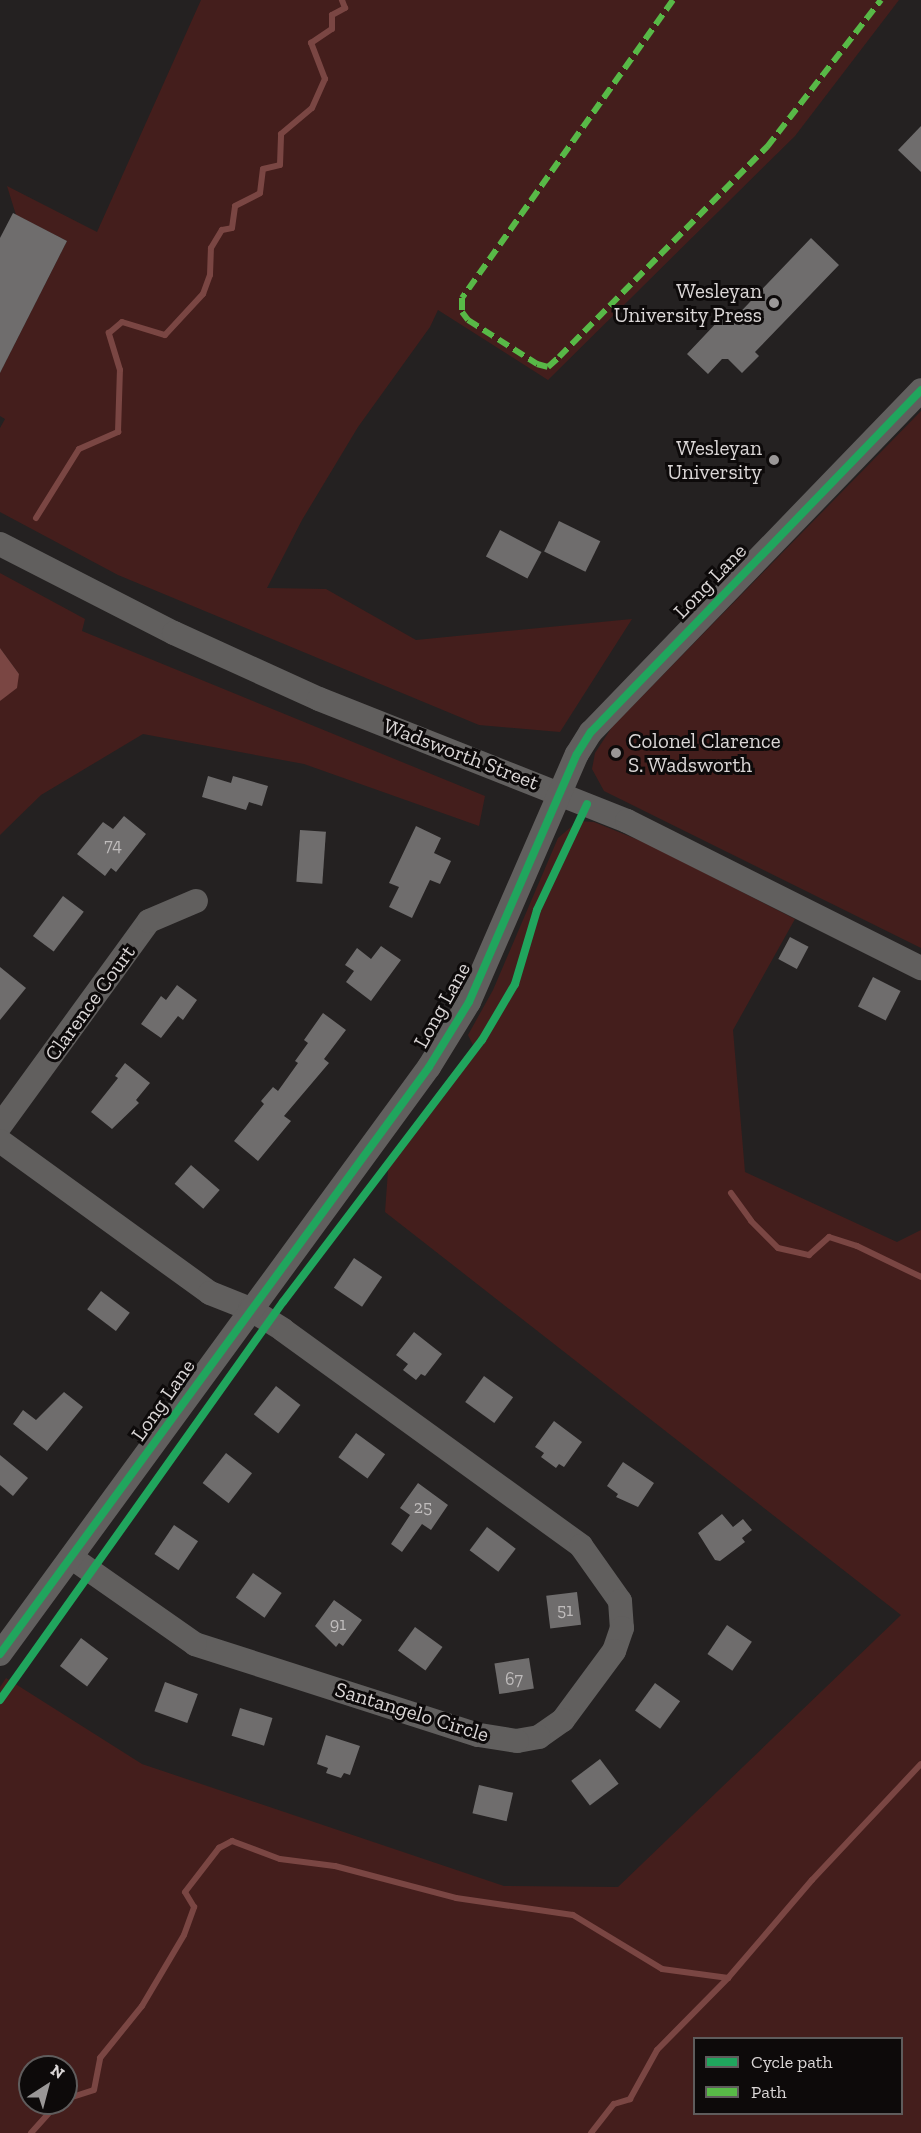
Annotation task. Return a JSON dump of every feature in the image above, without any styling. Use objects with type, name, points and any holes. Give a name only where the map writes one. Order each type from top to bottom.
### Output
[{"type":"street","name":"Long Lane","points":[[0,1654],[429,1067],[469,1002],[577,754],[605,715],[921,390]]},
{"type":"street","name":"Wadsworth Street","points":[[0,544],[174,633],[319,699],[560,792],[692,851],[921,968]]},
{"type":"street","name":"Clarence Court","points":[[0,1126],[149,921],[196,901]]},
{"type":"street","points":[[0,1141],[210,1293],[250,1309]]},
{"type":"street","name":"Santangelo Circle","points":[[72,1558],[195,1644],[478,1735],[517,1741],[538,1737],[563,1720],[614,1651],[622,1628],[620,1601],[581,1546],[250,1309]]},
{"type":"shaded area","points":[[201,0],[899,0],[795,136],[548,380],[438,310],[430,327],[358,427],[302,520],[267,588],[326,589],[416,640],[632,619],[560,732],[479,725],[118,575],[0,512],[0,428],[5,419],[0,416],[0,373],[67,241],[16,215],[7,186],[97,232]]},
{"type":"shaded area","points":[[921,411],[921,948],[604,791],[592,769],[595,753],[612,727]]},
{"type":"shaded area","points":[[0,573],[85,619],[82,631],[485,796],[479,826],[304,764],[143,734],[41,795],[0,835],[0,701],[19,674],[0,648]]},
{"type":"shaded area","points":[[0,648],[19,674],[17,688],[0,701]]},
{"type":"shaded area","points":[[578,821],[594,822],[646,843],[795,919],[733,1030],[745,1172],[897,1242],[921,1230],[921,2133],[0,2133],[0,1687],[6,1678],[142,1764],[504,1886],[618,1887],[901,1615],[385,1212],[389,1157],[473,1045],[468,1035],[493,990],[558,838]]},
{"type":"building","points":[[921,126],[921,172],[898,150]]},
{"type":"building","points":[[13,213],[67,241],[0,373],[0,238]]},
{"type":"building","points":[[811,238],[839,265],[755,352],[759,356],[742,373],[728,359],[722,359],[708,374],[687,354],[721,318],[728,325]]},
{"type":"building","points":[[559,521],[600,541],[585,572],[544,552]]},
{"type":"building","points":[[500,530],[541,552],[527,579],[486,556]]},
{"type":"building","points":[[208,776],[231,783],[233,776],[268,786],[262,806],[249,802],[246,810],[202,797]]},
{"type":"building","points":[[124,816],[146,834],[116,872],[111,868],[105,876],[77,854],[103,822],[113,829]]},
{"type":"building","points":[[416,826],[441,838],[434,853],[451,861],[440,884],[430,880],[412,918],[389,907],[399,887],[389,883]]},
{"type":"building","points":[[300,830],[326,832],[322,884],[296,882]]},
{"type":"building","points":[[63,896],[84,912],[54,952],[33,936]]},
{"type":"building","points":[[790,937],[809,947],[797,969],[778,959]]},
{"type":"building","points":[[381,946],[401,960],[371,1001],[346,982],[354,971],[345,965],[357,948],[371,959]]},
{"type":"building","points":[[0,967],[26,988],[0,1020]]},
{"type":"building","points":[[873,977],[901,991],[886,1020],[858,1006]]},
{"type":"building","points":[[177,985],[197,1000],[183,1020],[178,1016],[161,1038],[141,1024],[161,996],[166,1000]]},
{"type":"building","points":[[323,1013],[346,1030],[324,1059],[329,1063],[284,1116],[291,1121],[258,1161],[234,1141],[264,1104],[261,1101],[273,1087],[278,1091],[298,1063],[295,1061],[308,1043],[304,1040]]},
{"type":"building","points":[[125,1063],[150,1083],[136,1100],[139,1103],[112,1129],[91,1112],[118,1078],[115,1076]]},
{"type":"building","points":[[191,1165],[220,1190],[203,1209],[175,1184]]},
{"type":"building","points":[[354,1258],[382,1277],[362,1307],[334,1288]]},
{"type":"building","points":[[101,1291],[130,1313],[116,1331],[87,1309]]},
{"type":"building","points":[[414,1332],[442,1354],[425,1376],[421,1374],[416,1380],[403,1370],[408,1364],[396,1355]]},
{"type":"building","points":[[484,1376],[513,1397],[494,1423],[465,1402]]},
{"type":"building","points":[[276,1386],[300,1405],[278,1433],[254,1414]]},
{"type":"building","points":[[64,1392],[83,1407],[47,1451],[13,1424],[23,1410],[36,1420]]},
{"type":"building","points":[[554,1421],[582,1442],[564,1467],[559,1464],[556,1468],[541,1457],[544,1453],[535,1447]]},
{"type":"building","points":[[356,1433],[385,1454],[367,1478],[338,1457]]},
{"type":"building","points":[[226,1453],[252,1473],[229,1503],[203,1483]]},
{"type":"building","points":[[0,1455],[28,1478],[13,1496],[0,1485]]},
{"type":"building","points":[[623,1462],[654,1483],[638,1507],[616,1497],[618,1494],[607,1486]]},
{"type":"building","points":[[418,1483],[448,1505],[431,1530],[422,1524],[402,1552],[391,1544],[410,1515],[400,1508]]},
{"type":"building","points":[[722,1514],[733,1527],[743,1519],[752,1530],[742,1538],[745,1542],[720,1561],[715,1560],[698,1533]]},
{"type":"building","points":[[174,1525],[198,1541],[178,1570],[154,1554]]},
{"type":"building","points":[[487,1527],[516,1549],[498,1572],[470,1550]]},
{"type":"building","points":[[253,1573],[282,1593],[264,1618],[236,1598]]},
{"type":"building","points":[[577,1592],[581,1625],[550,1629],[546,1596]]},
{"type":"building","points":[[334,1600],[362,1620],[343,1646],[339,1643],[336,1647],[315,1626]]},
{"type":"building","points":[[727,1625],[752,1642],[732,1671],[707,1654]]},
{"type":"building","points":[[415,1627],[443,1647],[425,1670],[398,1650]]},
{"type":"building","points":[[81,1638],[108,1658],[87,1686],[60,1666]]},
{"type":"building","points":[[529,1658],[534,1689],[499,1694],[494,1663]]},
{"type":"building","points":[[165,1682],[198,1694],[187,1723],[154,1711]]},
{"type":"building","points":[[655,1683],[680,1701],[660,1729],[635,1711]]},
{"type":"building","points":[[240,1708],[273,1718],[264,1746],[232,1736]]},
{"type":"building","points":[[326,1735],[360,1746],[350,1775],[344,1773],[341,1778],[326,1773],[328,1768],[317,1764]]},
{"type":"building","points":[[600,1759],[619,1784],[590,1805],[571,1781]]},
{"type":"building","points":[[479,1785],[513,1793],[507,1821],[472,1813]]},
{"type":"waterway","points":[[36,518],[79,449],[118,432],[120,370],[109,333],[122,322],[165,335],[203,294],[210,275],[211,248],[222,230],[232,228],[235,206],[260,193],[263,169],[280,165],[281,134],[312,108],[325,79],[311,43],[332,29],[332,15],[345,8],[342,0]]},
{"type":"waterway","points":[[731,1193],[751,1221],[778,1248],[809,1255],[829,1237],[857,1246],[921,1277]]},
{"type":"waterway","points":[[591,2133],[614,2104],[630,2099],[657,2050],[728,1978],[812,1880],[921,1764]]},
{"type":"waterway","points":[[78,2095],[94,2090],[100,2058],[142,2006],[184,1935],[194,1907],[185,1892],[219,1848],[232,1841],[280,1859],[335,1866],[456,1898],[573,1915],[662,1969],[728,1978]]},
{"type":"waterway","points":[[31,2133],[47,2115]]},
{"type":"marked path","points":[[673,0],[462,298],[462,312],[468,320],[537,364],[548,367],[559,357],[767,147],[881,0]]},
{"type":"cycle path","points":[[0,1654],[429,1067],[469,1002],[577,754],[591,732],[921,390]]},
{"type":"cycle path","points":[[0,1700],[283,1302],[482,1040],[515,984],[537,910],[587,804]]},
{"type":"place","name":"Wesleyan University Press","points":[[774,303]]},
{"type":"place","name":"Wesleyan University","points":[[774,460]]},
{"type":"place","name":"Colonel Clarence S. Wadsworth","points":[[616,753]]}]
